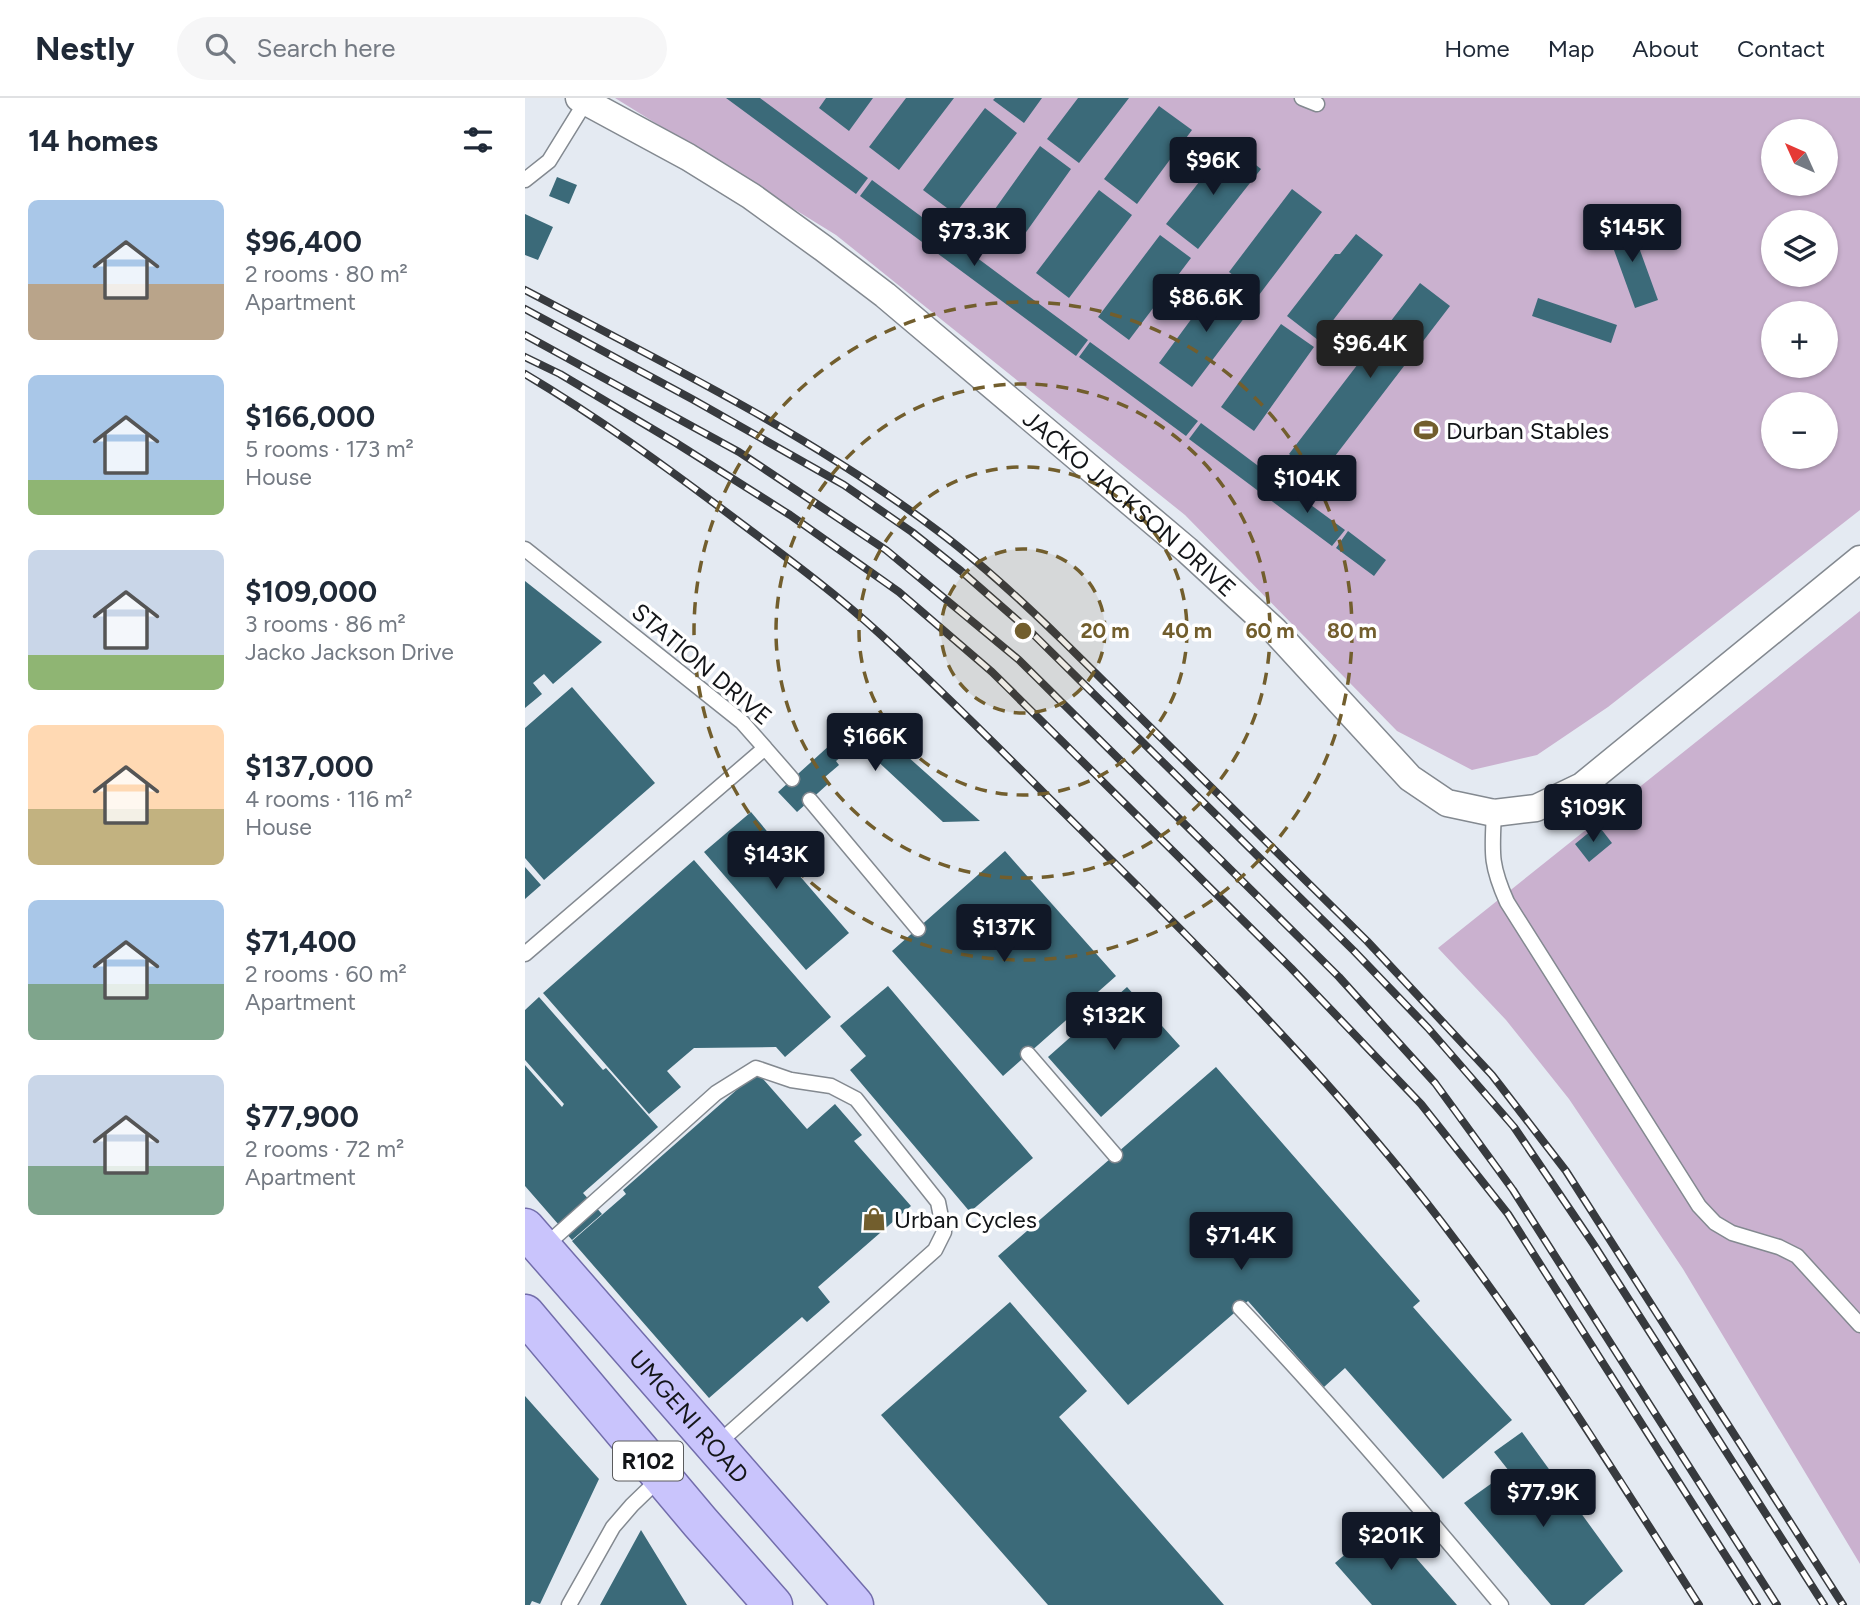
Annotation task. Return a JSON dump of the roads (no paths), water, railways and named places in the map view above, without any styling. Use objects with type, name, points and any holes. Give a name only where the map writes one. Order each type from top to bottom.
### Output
[{"type":"main road","name":"UMGENI ROAD","points":[[534,1238],[854,1605]]},
{"type":"main road","name":"R102","points":[[525,1314],[764,1600]]},
{"type":"street","name":"JACKO JACKSON DRIVE","points":[[582,100],[688,157],[751,196],[885,295],[1187,550],[1275,631],[1410,778],[1447,803],[1494,813],[1536,808],[1582,786],[1860,559]]},
{"type":"lane","points":[[1302,98],[1317,104]]},
{"type":"lane","points":[[525,180],[549,161],[582,100]]},
{"type":"lane","name":"STATION DRIVE","points":[[525,549],[742,722],[765,748],[525,954]]},
{"type":"lane","points":[[765,748],[792,779]]},
{"type":"lane","points":[[810,800],[918,929]]},
{"type":"lane","points":[[1494,813],[1492,857],[1495,875],[1507,902],[1699,1206],[1715,1223],[1732,1233],[1779,1247],[1797,1256],[1860,1325]]},
{"type":"lane","points":[[1028,1054],[1115,1155]]},
{"type":"lane","points":[[534,1238],[716,1093],[749,1071],[757,1068],[792,1080],[831,1086],[856,1099],[938,1202],[944,1232],[935,1250],[715,1446]]},
{"type":"lane","points":[[1240,1308],[1307,1378],[1399,1482],[1501,1605]]},
{"type":"lane","points":[[569,1605],[613,1528],[661,1477]]},
{"type":"railway","points":[[525,290],[684,373],[789,432],[890,496],[954,544],[1047,626],[1367,941],[1492,1075],[1566,1171],[1843,1605]]},
{"type":"railway","points":[[525,309],[844,485],[912,532],[1033,634],[1354,951],[1428,1028],[1514,1127],[1594,1245],[1824,1605]]},
{"type":"railway","points":[[525,335],[739,452],[886,550],[1019,660],[1339,977],[1435,1083],[1513,1190],[1777,1605]]},
{"type":"railway","points":[[525,357],[560,374],[676,443],[790,515],[899,592],[992,672],[1291,968],[1421,1104],[1508,1214],[1757,1605]]},
{"type":"railway","points":[[525,374],[660,463],[863,619],[985,734],[1232,982],[1365,1128],[1486,1281],[1559,1387],[1699,1605]]},
{"type":"place","name":"Durban Stables","points":[[1426,430]]},
{"type":"place","name":"Urban Cycles","points":[[874,1219]]}]
